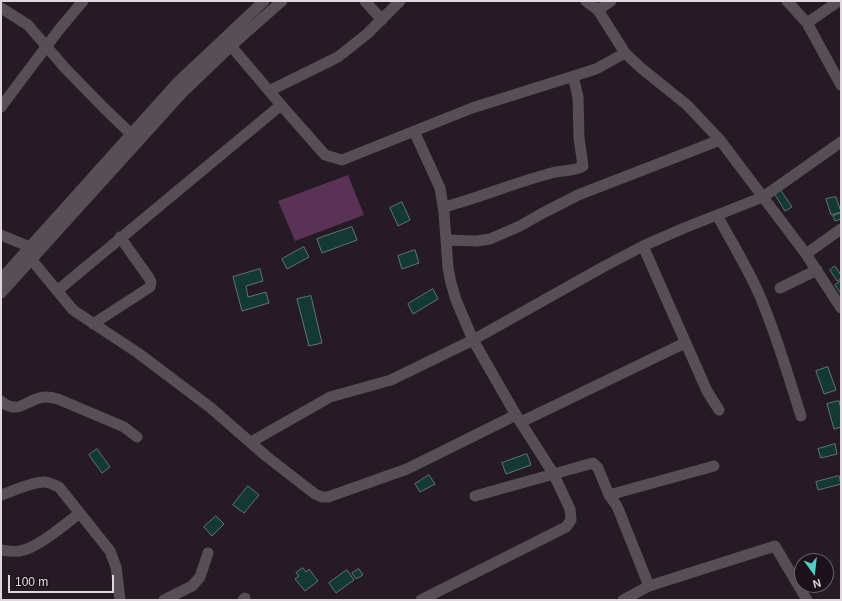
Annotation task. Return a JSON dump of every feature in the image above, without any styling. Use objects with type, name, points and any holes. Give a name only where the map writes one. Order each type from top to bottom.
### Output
[{"type":"street","points":[[1,107],[58,31],[83,1]]},
{"type":"street","points":[[66,214],[131,134],[178,82],[264,1]]},
{"type":"street","points":[[1,278],[30,253],[179,97],[231,46],[282,1]]},
{"type":"street","points":[[364,1],[382,20]]},
{"type":"street","points":[[270,91],[338,57],[367,34],[400,1]]},
{"type":"street","points":[[586,1],[598,10],[625,53],[687,105],[720,140],[806,254],[841,308]]},
{"type":"street","points":[[598,10],[611,1]]},
{"type":"street","points":[[786,1],[807,23],[841,85]]},
{"type":"street","points":[[807,23],[839,1]]},
{"type":"street","points":[[1,8],[28,25],[76,79],[131,134]]},
{"type":"street","points":[[231,46],[326,155],[342,160],[472,108],[596,69],[625,53]]},
{"type":"street","points":[[444,207],[522,181],[558,171],[580,169],[583,166],[579,138],[578,97],[573,76]]},
{"type":"street","points":[[57,291],[120,237],[281,105]]},
{"type":"street","points":[[414,131],[440,188],[444,207],[451,284],[473,340],[518,419],[553,473],[570,509],[571,520],[566,527],[421,600]]},
{"type":"street","points":[[446,240],[476,241],[490,239],[514,229],[578,196],[720,140]]},
{"type":"street","points":[[250,442],[330,397],[391,380],[473,340],[603,266],[643,246],[763,197],[841,142]]},
{"type":"street","points":[[718,215],[764,306],[801,416]]},
{"type":"street","points":[[806,254],[841,229]]},
{"type":"street","points":[[1,235],[30,253],[57,291],[73,310],[138,353],[211,408],[314,494],[328,498],[406,469],[685,343]]},
{"type":"street","points":[[93,324],[150,287],[151,282],[149,278],[120,237]]},
{"type":"street","points":[[643,246],[707,391],[719,410]]},
{"type":"street","points":[[1,293],[30,253]]},
{"type":"street","points":[[780,288],[816,270]]},
{"type":"street","points":[[1,401],[7,406],[18,408],[39,398],[47,397],[58,399],[124,428],[137,437]]},
{"type":"street","points":[[475,496],[593,463],[598,468],[609,496],[616,506],[649,586]]},
{"type":"street","points":[[609,496],[714,466]]},
{"type":"street","points":[[1,495],[43,482],[59,487],[110,551],[116,567],[120,600]]},
{"type":"street","points":[[1,550],[19,551],[30,547],[80,513]]},
{"type":"street","points":[[622,600],[649,586],[775,546],[807,600]]},
{"type":"street","points":[[164,600],[192,586],[200,577],[208,554]]},
{"type":"shaded area","points":[[348,175],[364,215],[295,241],[278,201]]},
{"type":"building","points":[[780,189],[792,207],[785,211],[774,193]]},
{"type":"building","points":[[836,197],[841,212],[831,215],[826,199]]},
{"type":"building","points":[[402,202],[410,220],[398,226],[390,208]]},
{"type":"building","points":[[841,213],[841,219],[835,221],[833,216]]},
{"type":"building","points":[[352,227],[357,240],[322,253],[317,239]]},
{"type":"building","points":[[304,247],[309,257],[287,269],[282,259]]},
{"type":"building","points":[[415,250],[419,263],[402,269],[398,256]]},
{"type":"building","points":[[835,266],[841,275],[841,279],[837,281],[830,270]]},
{"type":"building","points":[[260,269],[263,281],[246,286],[248,297],[266,292],[269,303],[242,311],[233,277]]},
{"type":"building","points":[[841,281],[841,294],[835,285]]},
{"type":"building","points":[[433,289],[438,299],[413,314],[408,304]]},
{"type":"building","points":[[311,296],[322,343],[309,346],[297,299]]},
{"type":"building","points":[[828,367],[836,390],[824,394],[816,371]]},
{"type":"building","points":[[839,401],[841,409],[841,427],[834,429],[827,404]]},
{"type":"building","points":[[835,444],[837,454],[821,458],[818,449]]},
{"type":"building","points":[[97,449],[110,467],[102,473],[89,455]]},
{"type":"building","points":[[527,454],[531,465],[506,474],[502,463]]},
{"type":"building","points":[[429,475],[435,484],[420,492],[415,484]]},
{"type":"building","points":[[839,476],[841,484],[818,490],[816,482]]},
{"type":"building","points":[[248,486],[259,495],[244,513],[233,505]]},
{"type":"building","points":[[216,516],[224,524],[212,536],[204,527]]},
{"type":"building","points":[[303,568],[306,572],[309,569],[318,581],[305,591],[295,579],[299,576],[296,573]]},
{"type":"building","points":[[359,569],[363,575],[356,579],[352,573]]},
{"type":"building","points":[[347,570],[354,580],[336,593],[329,583]]}]
